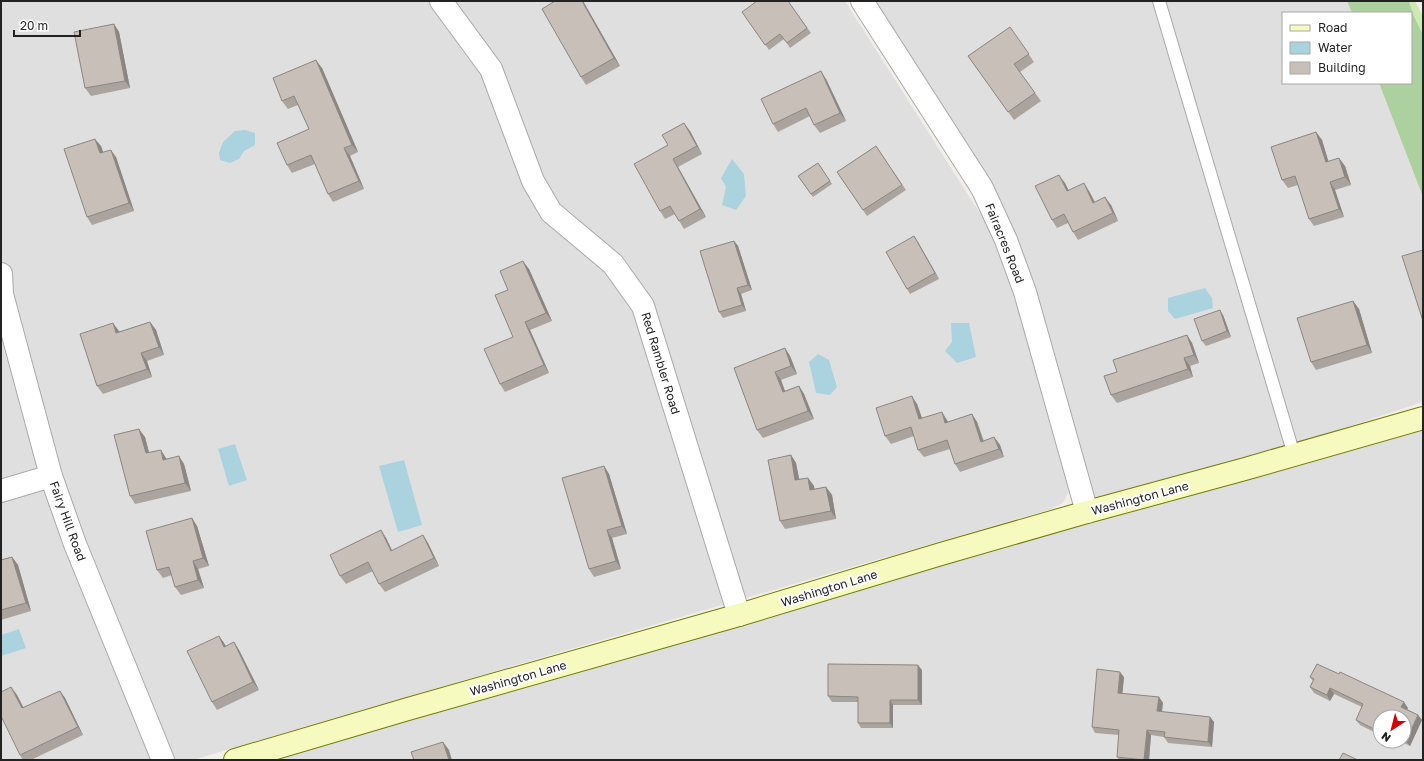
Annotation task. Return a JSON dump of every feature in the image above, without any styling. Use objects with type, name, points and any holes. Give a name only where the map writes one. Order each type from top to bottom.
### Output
[{"type":"main road","name":"Washington Lane","points":[[235,760],[739,615],[941,554],[1423,418]]},
{"type":"street","name":"Red Rambler Road","points":[[441,1],[491,69],[533,181],[551,212],[613,264],[643,306],[739,615]]},
{"type":"street","name":"Fairacres Road","points":[[862,1],[982,188],[1006,240],[1025,292],[1087,512]]},
{"type":"street","name":"Fairy Hill Road","points":[[1,274],[2,294],[51,476],[75,544],[162,760]]},
{"type":"street","points":[[1,491],[51,476]]},
{"type":"lane","points":[[1159,1],[1294,455]]},
{"type":"shaded area","points":[[1,1],[845,1],[986,223],[1007,271],[1069,491],[1063,503],[1051,509],[193,760],[1,760]]},
{"type":"shaded area","points":[[862,1],[1347,1],[1352,12],[1282,12],[1282,84],[1379,84],[1423,197],[1423,402],[1097,509],[1423,418],[1423,760],[235,760],[1086,512],[1006,240]]},
{"type":"green space","points":[[1347,1],[1409,1],[1413,14],[1423,35],[1423,197],[1379,84],[1412,84],[1412,12],[1352,12]]},
{"type":"green space","points":[[1409,1],[1415,1],[1423,17],[1423,35],[1413,14]]},
{"type":"water","points":[[245,130],[255,133],[255,145],[244,151],[239,159],[230,163],[220,160],[219,153],[223,142],[235,131]]},
{"type":"water","points":[[732,159],[744,174],[746,196],[736,210],[722,205],[726,187],[721,178]]},
{"type":"water","points":[[1205,288],[1212,298],[1213,308],[1175,319],[1168,311],[1168,298]]},
{"type":"water","points":[[951,323],[969,323],[976,357],[957,363],[945,351],[952,342]]},
{"type":"water","points":[[818,354],[829,360],[837,387],[830,395],[816,393],[809,362]]},
{"type":"water","points":[[235,444],[247,480],[229,486],[218,449]]},
{"type":"water","points":[[404,460],[422,525],[398,532],[379,466]]},
{"type":"water","points":[[19,629],[26,648],[1,656],[1,635]]},
{"type":"building","points":[[555,1],[582,1],[614,58],[581,77],[542,9]]},
{"type":"building","points":[[757,1],[788,1],[807,28],[787,43],[780,34],[765,45],[742,12]]},
{"type":"building","points":[[114,24],[125,81],[85,88],[74,32]]},
{"type":"building","points":[[1010,27],[1029,54],[1014,64],[1035,93],[1008,112],[968,56]]},
{"type":"building","points":[[316,60],[352,145],[344,148],[359,181],[328,194],[311,155],[287,165],[277,143],[309,129],[294,96],[282,101],[273,78]]},
{"type":"building","points":[[821,71],[840,113],[814,125],[806,108],[773,124],[761,99]]},
{"type":"building","points":[[684,123],[697,146],[673,159],[700,209],[679,221],[670,206],[660,211],[634,164],[668,145],[662,135]]},
{"type":"building","points":[[1316,132],[1326,162],[1339,158],[1345,177],[1330,182],[1339,209],[1309,219],[1295,176],[1282,180],[1271,147]]},
{"type":"building","points":[[95,139],[100,153],[111,150],[129,203],[87,217],[64,149]]},
{"type":"building","points":[[876,146],[902,185],[863,210],[837,172]]},
{"type":"building","points":[[818,163],[830,181],[811,194],[798,176]]},
{"type":"building","points":[[1059,175],[1067,191],[1084,183],[1093,203],[1105,197],[1113,213],[1073,232],[1064,214],[1052,220],[1035,186]]},
{"type":"building","points":[[914,236],[935,273],[907,289],[886,252]]},
{"type":"building","points":[[734,241],[748,285],[737,288],[742,305],[719,312],[700,251]]},
{"type":"building","points":[[1423,250],[1423,321],[1402,256]]},
{"type":"building","points":[[523,261],[546,313],[525,322],[544,365],[500,384],[484,349],[513,337],[495,295],[508,290],[500,271]]},
{"type":"building","points":[[1353,301],[1367,345],[1311,362],[1297,318]]},
{"type":"building","points":[[1220,310],[1227,331],[1202,341],[1194,319]]},
{"type":"building","points":[[150,322],[159,347],[141,353],[147,369],[97,386],[80,334],[113,323],[116,333]]},
{"type":"building","points":[[1187,335],[1194,355],[1184,358],[1188,369],[1111,395],[1104,376],[1117,372],[1113,360]]},
{"type":"building","points":[[785,348],[791,366],[775,372],[783,392],[799,386],[808,411],[757,430],[734,368]]},
{"type":"building","points":[[912,396],[919,419],[942,412],[945,423],[972,414],[981,442],[994,437],[999,449],[955,464],[947,440],[918,450],[911,427],[885,436],[876,408]]},
{"type":"building","points":[[139,429],[146,453],[161,450],[163,460],[179,456],[185,483],[130,496],[114,435]]},
{"type":"building","points":[[791,455],[795,480],[808,478],[810,490],[826,487],[831,511],[780,521],[768,460]]},
{"type":"building","points":[[604,466],[622,526],[607,530],[616,561],[589,569],[562,478]]},
{"type":"building","points":[[192,518],[203,558],[193,561],[198,580],[175,587],[169,567],[157,570],[146,531]]},
{"type":"building","points":[[381,530],[391,551],[423,535],[434,558],[379,584],[368,562],[340,576],[330,555]]},
{"type":"building","points":[[12,557],[26,603],[1,610],[1,560]]},
{"type":"building","points":[[219,636],[224,647],[234,642],[253,682],[212,702],[187,651]]},
{"type":"building","points":[[828,664],[918,665],[918,700],[890,700],[890,723],[858,723],[858,697],[828,696]]},
{"type":"building","points":[[1317,664],[1339,674],[1340,672],[1404,702],[1401,707],[1405,709],[1372,709],[1372,728],[1356,720],[1363,704],[1330,688],[1327,695],[1310,687],[1314,679],[1310,677]]},
{"type":"building","points":[[1097,669],[1120,672],[1118,693],[1159,697],[1157,711],[1210,717],[1208,742],[1164,737],[1165,732],[1147,730],[1144,760],[1117,757],[1119,730],[1092,727]]},
{"type":"building","points":[[11,687],[22,708],[60,691],[78,727],[20,755],[1,716],[1,692]]},
{"type":"building","points":[[1412,712],[1418,715],[1412,728]]},
{"type":"building","points":[[443,742],[449,760],[414,760],[411,752]]},
{"type":"building","points":[[1343,753],[1358,760],[1339,760]]}]
